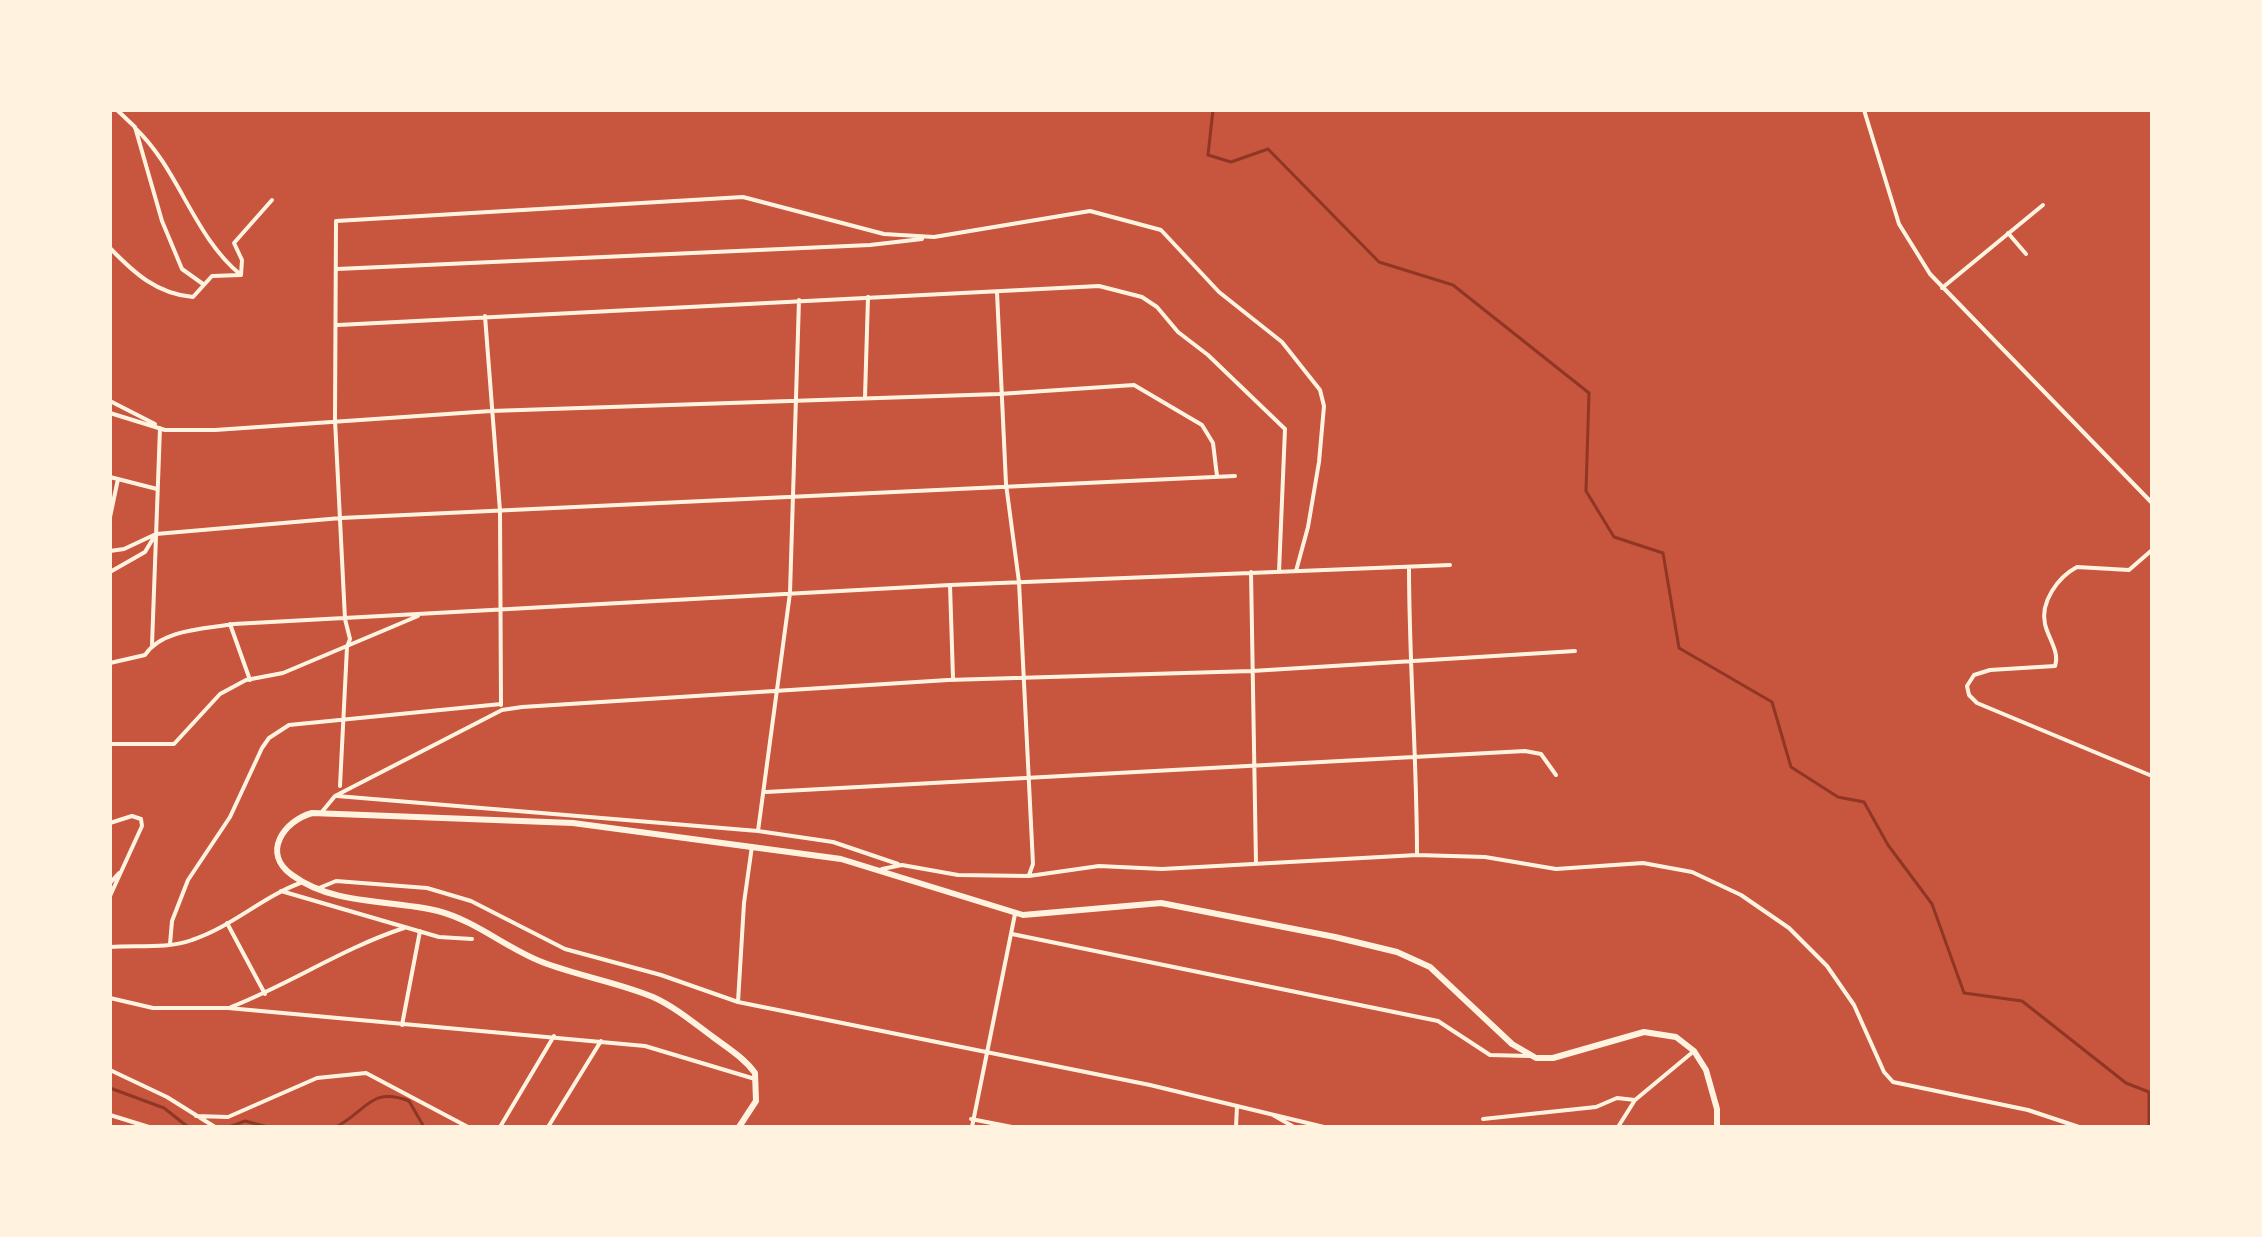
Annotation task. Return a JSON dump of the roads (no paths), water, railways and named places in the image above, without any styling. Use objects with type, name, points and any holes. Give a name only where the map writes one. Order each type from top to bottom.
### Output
[{"type":"main road","points":[[739,1127],[756,1101],[757,1079],[739,1056],[651,996],[541,962],[440,911],[354,899],[303,882],[281,864],[278,842],[288,824],[298,817],[321,813],[573,823],[752,846],[882,869],[1015,914],[1058,914],[1137,903],[1170,904],[1397,952],[1438,973],[1512,1044],[1529,1056],[1553,1058],[1654,1031],[1676,1037],[1694,1051],[1711,1080],[1717,1127]]},
{"type":"street","points":[[117,110],[135,127],[173,179],[208,238],[241,275]]},
{"type":"street","points":[[1864,110],[1899,224],[1942,288],[2152,503]]},
{"type":"street","points":[[135,127],[162,221],[182,269],[203,284]]},
{"type":"street","points":[[340,786],[347,647],[350,639],[345,619],[335,420],[336,221],[743,197],[884,234],[934,237]]},
{"type":"street","points":[[241,275],[242,260],[234,243],[272,200]]},
{"type":"street","points":[[1942,288],[2043,205]]},
{"type":"street","points":[[337,269],[870,245],[1090,211],[1161,230],[1219,292],[1282,342],[1320,390],[1324,406],[1319,462],[1308,527],[1296,571]]},
{"type":"street","points":[[2008,233],[2026,254]]},
{"type":"street","points":[[110,248],[146,282],[178,296],[193,297],[212,276],[241,275]]},
{"type":"street","points":[[337,325],[1099,286],[1142,297],[1279,421],[1287,435],[1279,572]]},
{"type":"street","points":[[997,292],[999,394],[1005,431],[1006,484],[1019,582],[1031,779],[1033,864],[1029,876]]},
{"type":"street","points":[[865,397],[868,297]]},
{"type":"street","points":[[758,831],[766,792],[790,593],[799,300]]},
{"type":"street","points":[[485,316],[500,511],[502,707]]},
{"type":"street","points":[[110,413],[160,428],[215,430],[491,411],[999,394],[1134,385],[1202,425],[1210,433],[1217,476]]},
{"type":"street","points":[[110,401],[160,428]]},
{"type":"street","points":[[152,645],[160,428]]},
{"type":"street","points":[[110,551],[124,549],[156,534],[341,518],[1006,484],[1235,476]]},
{"type":"street","points":[[110,477],[157,489]]},
{"type":"street","points":[[110,517],[118,479]]},
{"type":"street","points":[[110,572],[145,552],[156,534]]},
{"type":"street","points":[[2152,550],[2129,570],[2077,567],[2053,587],[2044,620],[2056,652],[2055,666],[1990,670],[1974,675],[1967,686],[1977,703],[2152,776]]},
{"type":"street","points":[[110,663],[145,655],[152,645],[168,637],[230,624],[950,585],[1450,565]]},
{"type":"street","points":[[1409,567],[1409,662],[1417,760],[1417,855]]},
{"type":"street","points":[[1251,572],[1256,864]]},
{"type":"street","points":[[950,585],[953,679]]},
{"type":"street","points":[[110,744],[174,744],[220,694],[250,680],[283,673],[422,614]]},
{"type":"street","points":[[230,624],[250,680]]},
{"type":"street","points":[[170,944],[172,921],[188,880],[230,817],[269,738],[289,725],[598,700],[953,679],[1252,671],[1575,651]]},
{"type":"street","points":[[321,813],[335,796],[502,707]]},
{"type":"street","points":[[766,792],[1535,752],[1556,775]]},
{"type":"street","points":[[335,796],[758,831],[833,842],[902,865],[958,875],[1029,876],[1099,866],[1162,869],[1417,855],[1485,857],[1556,869],[1643,863],[1692,872],[1741,895],[1789,928],[1827,966],[1854,1005],[1884,1072],[1893,1082],[2028,1110],[2079,1127]]},
{"type":"street","points":[[110,823],[132,816],[141,819],[141,832],[110,896]]},
{"type":"street","points":[[738,1002],[744,903],[752,846]]},
{"type":"street","points":[[882,869],[902,865]]},
{"type":"street","points":[[110,883],[124,868]]},
{"type":"street","points":[[319,888],[336,881],[440,891],[471,901],[565,949],[661,975],[738,1002],[1150,1085],[1324,1127]]},
{"type":"street","points":[[110,947],[190,941],[227,923],[279,890],[303,882]]},
{"type":"street","points":[[279,890],[439,937],[472,939]]},
{"type":"street","points":[[972,1127],[984,1053],[1015,914]]},
{"type":"street","points":[[227,923],[265,994]]},
{"type":"street","points":[[228,1008],[265,994],[365,941],[405,927]]},
{"type":"street","points":[[402,1025],[420,931]]},
{"type":"street","points":[[1012,934],[1438,1021],[1490,1055],[1529,1056]]},
{"type":"street","points":[[110,998],[164,1009],[228,1008],[511,1036],[601,1041],[663,1049],[757,1079]]},
{"type":"street","points":[[500,1127],[554,1036]]},
{"type":"street","points":[[548,1127],[601,1041]]},
{"type":"street","points":[[1618,1127],[1635,1100],[1694,1051]]},
{"type":"street","points":[[110,1070],[167,1097],[215,1127]]},
{"type":"street","points":[[196,1116],[228,1117],[317,1078],[366,1073],[453,1122],[468,1127]]},
{"type":"street","points":[[1483,1119],[1596,1107],[1617,1098],[1635,1100]]},
{"type":"street","points":[[1236,1127],[1237,1106]]},
{"type":"street","points":[[1268,1112],[1294,1127]]},
{"type":"street","points":[[110,1115],[149,1127]]},
{"type":"street","points":[[971,1119],[1012,1127]]},
{"type":"waterway","points":[[1213,110],[1208,155],[1231,162],[1268,149],[1379,262],[1453,285],[1589,393],[1586,491],[1614,537],[1663,553],[1679,648],[1772,702],[1791,767],[1838,797],[1864,802],[1888,845],[1932,904],[1964,993],[2022,1001],[2126,1083],[2149,1092],[2149,1127]]},
{"type":"waterway","points":[[110,1088],[164,1108],[188,1127]]},
{"type":"waterway","points":[[336,1127],[370,1102],[386,1096],[409,1101],[424,1127]]},
{"type":"waterway","points":[[229,1127],[245,1121],[268,1127]]}]
